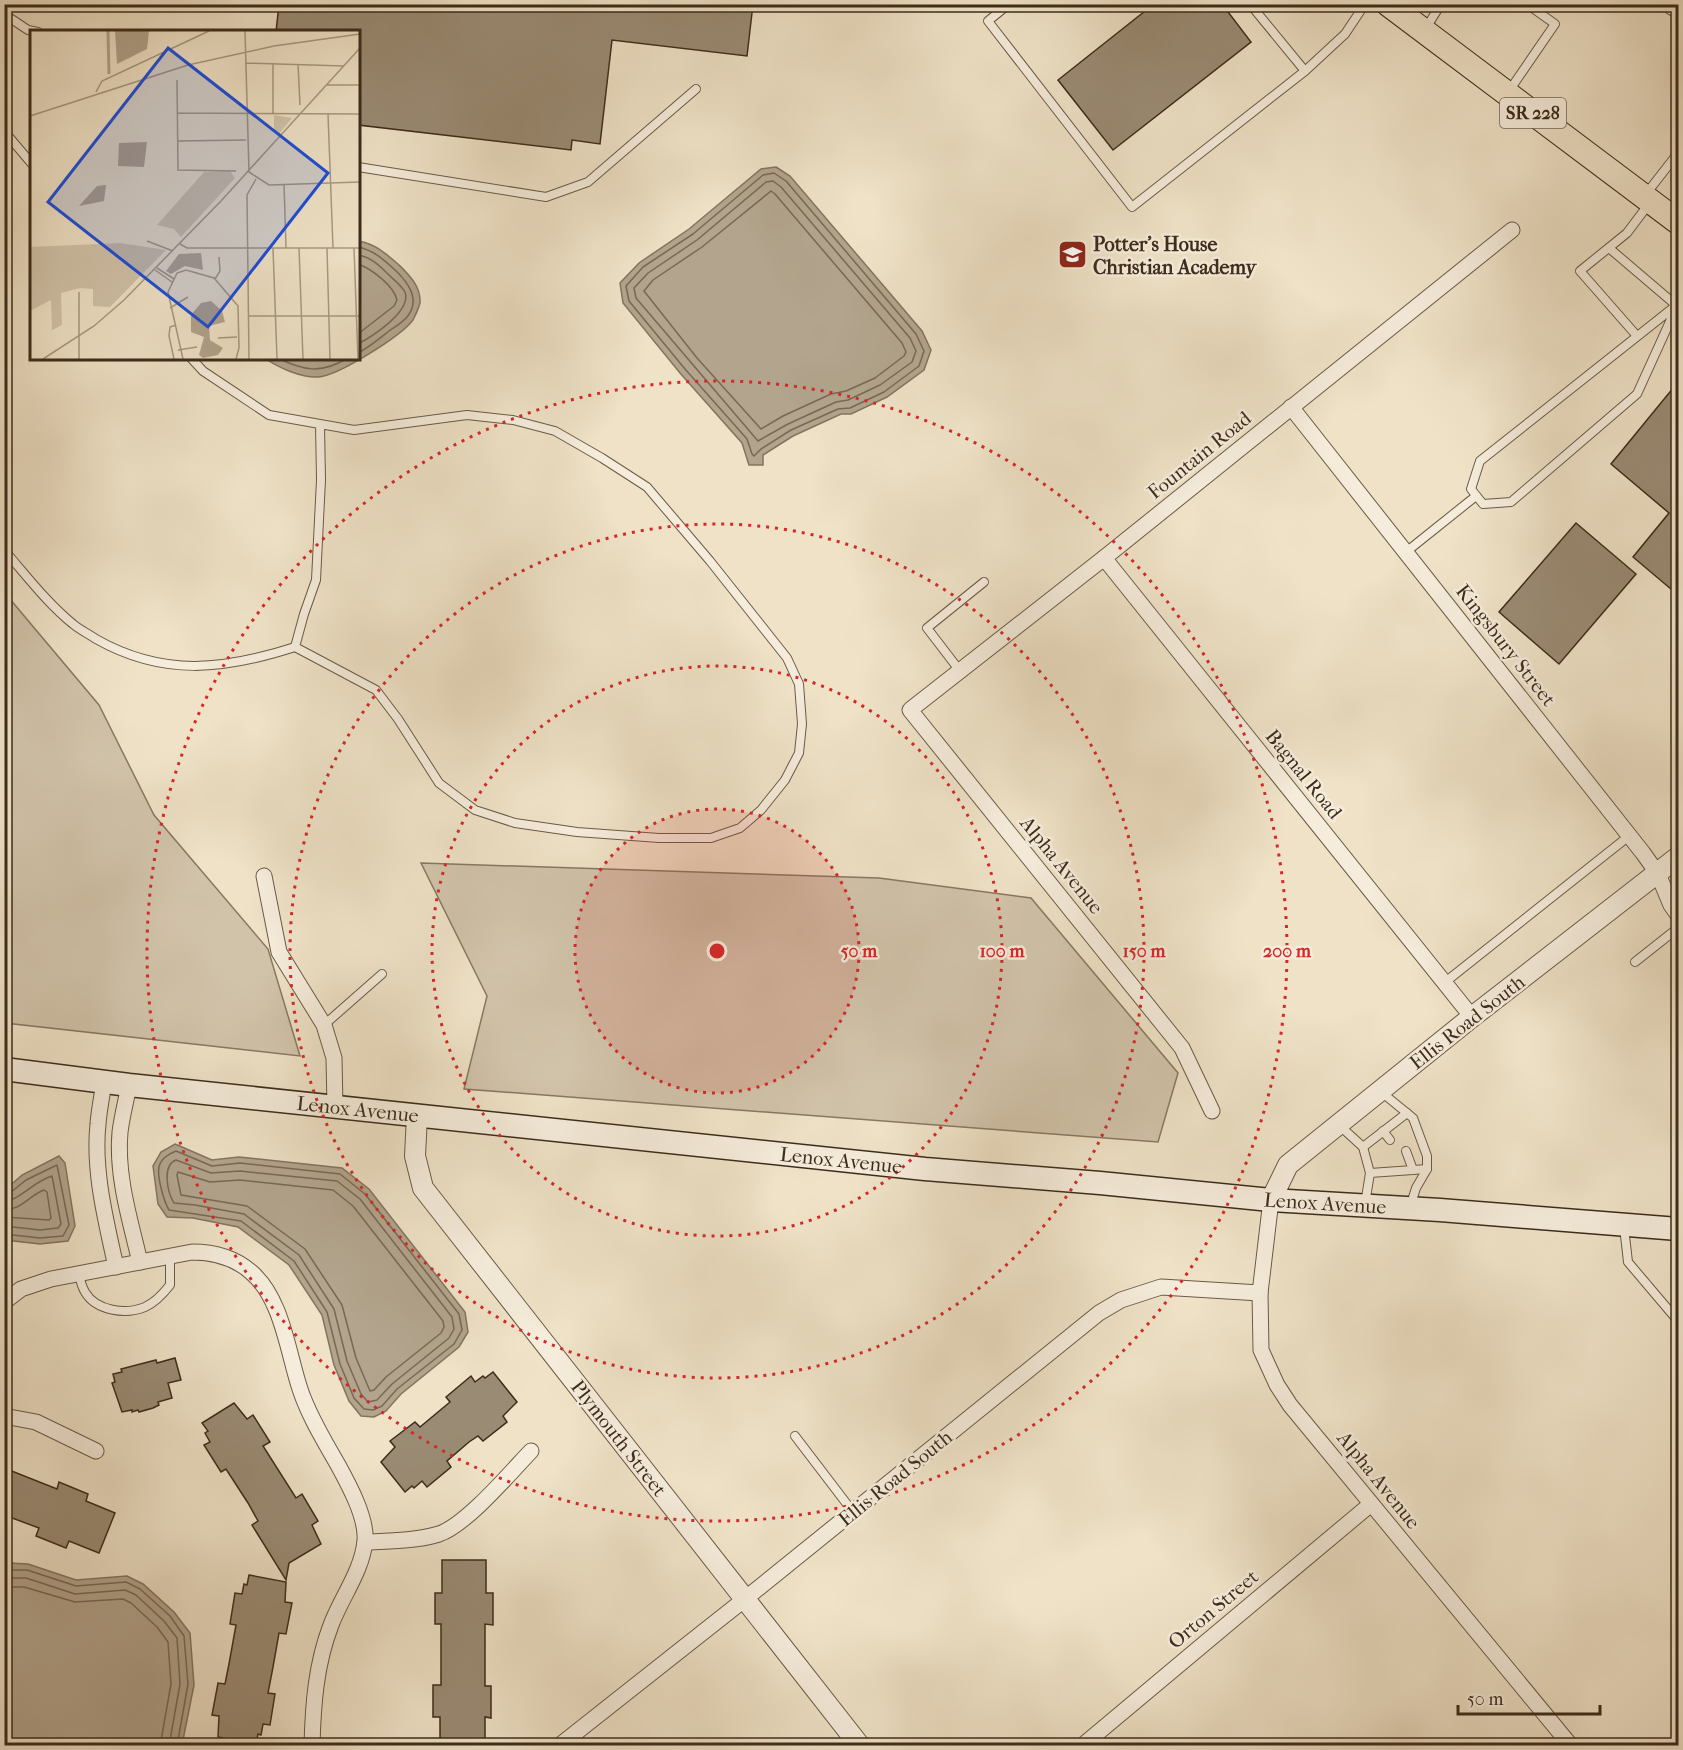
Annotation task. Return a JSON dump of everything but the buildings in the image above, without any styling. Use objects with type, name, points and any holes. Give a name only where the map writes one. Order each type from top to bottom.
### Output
[{"type":"main road","name":"SR 228","points":[[1388,4],[1678,222]]},
{"type":"main road","name":"Lenox Avenue","points":[[4,1069],[129,1085],[903,1167],[1271,1200],[1678,1229]]},
{"type":"street","points":[[1672,4],[1678,8]]},
{"type":"street","name":"Fountain Road","points":[[910,710],[1104,558],[1512,230]]},
{"type":"street","name":"Kingsbury Street","points":[[1291,407],[1658,874],[1671,905],[1678,915]]},
{"type":"street","name":"Bagnal Road","points":[[1104,558],[1472,1017]]},
{"type":"street","name":"Alpha Avenue","points":[[910,710],[1182,1048],[1212,1111]]},
{"type":"street","name":"Ellis Road South","points":[[1271,1200],[1288,1165],[1472,1017],[1678,857]]},
{"type":"street","points":[[264,876],[279,952],[324,1024],[334,1058],[334,1107]]},
{"type":"street","points":[[104,1082],[98,1125],[98,1153],[103,1210],[116,1267]]},
{"type":"street","points":[[129,1085],[120,1132],[120,1161],[126,1202],[140,1262]]},
{"type":"street","name":"Plymouth Street","points":[[417,1116],[415,1156],[423,1188],[860,1746]]},
{"type":"street","name":"Alpha Avenue","points":[[1271,1200],[1260,1293],[1261,1350],[1277,1385],[1290,1405],[1571,1746]]},
{"type":"street","points":[[4,1302],[21,1289],[51,1279],[202,1252],[229,1258],[252,1272],[269,1294],[280,1320],[301,1393],[351,1488],[365,1528],[365,1542],[360,1563],[331,1624],[319,1660],[313,1702],[312,1746]]},
{"type":"street","name":"Ellis Road South","points":[[559,1746],[1099,1313],[1121,1299],[1161,1287],[1260,1293]]},
{"type":"street","points":[[4,1416],[36,1422],[96,1451]]},
{"type":"street","points":[[365,1542],[407,1540],[441,1533],[471,1513],[531,1451]]},
{"type":"street","name":"Orton Street","points":[[1082,1746],[1371,1504]]},
{"type":"lane","points":[[1009,4],[988,21],[1132,207],[1305,71],[1345,34],[1365,4]]},
{"type":"lane","points":[[1250,4],[1305,71]]},
{"type":"lane","points":[[1424,32],[1441,4]]},
{"type":"lane","points":[[1508,94],[1556,24],[1527,4]]},
{"type":"lane","points":[[4,14],[30,30]]},
{"type":"lane","points":[[360,167],[546,197],[588,182],[696,89]]},
{"type":"lane","points":[[4,131],[30,162]]},
{"type":"lane","points":[[1637,336],[1580,271],[1628,233],[1647,199],[1678,153]]},
{"type":"lane","points":[[1609,248],[1678,305]]},
{"type":"lane","points":[[1678,305],[1636,394],[1511,502],[1483,504],[1471,489],[1480,461],[1678,305]]},
{"type":"lane","points":[[4,550],[74,625],[116,650],[164,665],[202,667],[257,660],[295,647],[376,690],[398,719],[439,783],[475,810],[515,823],[577,832],[711,838],[740,828],[760,810],[785,780],[798,753],[802,724],[799,684],[787,658],[710,561],[647,487],[555,431],[513,420],[467,415],[354,430],[269,415],[203,371],[193,360]]},
{"type":"lane","points":[[295,647],[316,580],[321,480],[320,424]]},
{"type":"lane","points":[[1406,552],[1476,496]]},
{"type":"lane","points":[[960,670],[927,628],[984,582]]},
{"type":"lane","points":[[1444,983],[1629,836]]},
{"type":"lane","points":[[1635,962],[1678,928]]},
{"type":"lane","points":[[324,1024],[382,974]]},
{"type":"lane","points":[[1380,1091],[1413,1118],[1427,1156],[1427,1169],[1416,1188],[1409,1209]]},
{"type":"lane","points":[[1363,1147],[1407,1113]]},
{"type":"lane","points":[[1338,1125],[1363,1147],[1370,1173],[1365,1206]]},
{"type":"lane","points":[[1383,1131],[1390,1140]]},
{"type":"lane","points":[[1406,1151],[1413,1170]]},
{"type":"lane","points":[[1370,1173],[1427,1169]]},
{"type":"lane","points":[[1624,1225],[1628,1262],[1678,1321]]},
{"type":"lane","points":[[79,1274],[85,1293],[101,1307],[125,1312],[145,1307],[159,1298],[170,1285],[170,1256]]},
{"type":"lane","points":[[795,1436],[853,1512]]},
{"type":"shaded area","points":[[4,592],[99,705],[154,815],[268,949],[300,1056],[5,1023]]},
{"type":"shaded area","points":[[421,863],[879,878],[1031,898],[1178,1073],[1158,1142],[464,1089],[487,996]]},
{"type":"water","points":[[776,167],[790,176],[922,331],[931,350],[924,370],[887,397],[851,414],[841,414],[793,436],[763,455],[763,465],[749,465],[742,443],[680,373],[623,303],[620,283],[639,263],[689,229],[761,169]]},
{"type":"water","points":[[360,241],[370,244],[398,264],[413,281],[420,297],[413,320],[396,336],[360,359]]},
{"type":"water","points":[[268,360],[359,360],[340,370],[318,377],[284,369]]},
{"type":"water","points":[[175,1144],[212,1160],[239,1157],[342,1168],[369,1189],[465,1312],[468,1332],[459,1347],[401,1394],[386,1411],[374,1417],[361,1416],[349,1401],[334,1365],[322,1315],[289,1265],[238,1227],[193,1218],[167,1217],[158,1204],[153,1166],[161,1152]]},
{"type":"water","points":[[59,1156],[65,1163],[75,1226],[68,1241],[40,1244],[5,1240],[5,1190],[22,1175]]},
{"type":"water","points":[[8,1563],[28,1564],[76,1580],[127,1576],[143,1584],[174,1612],[190,1633],[194,1685],[182,1745],[5,1745],[4,1565]]},
{"type":"place","name":"Potter's House Christian Academy","points":[[1072,255]]}]
